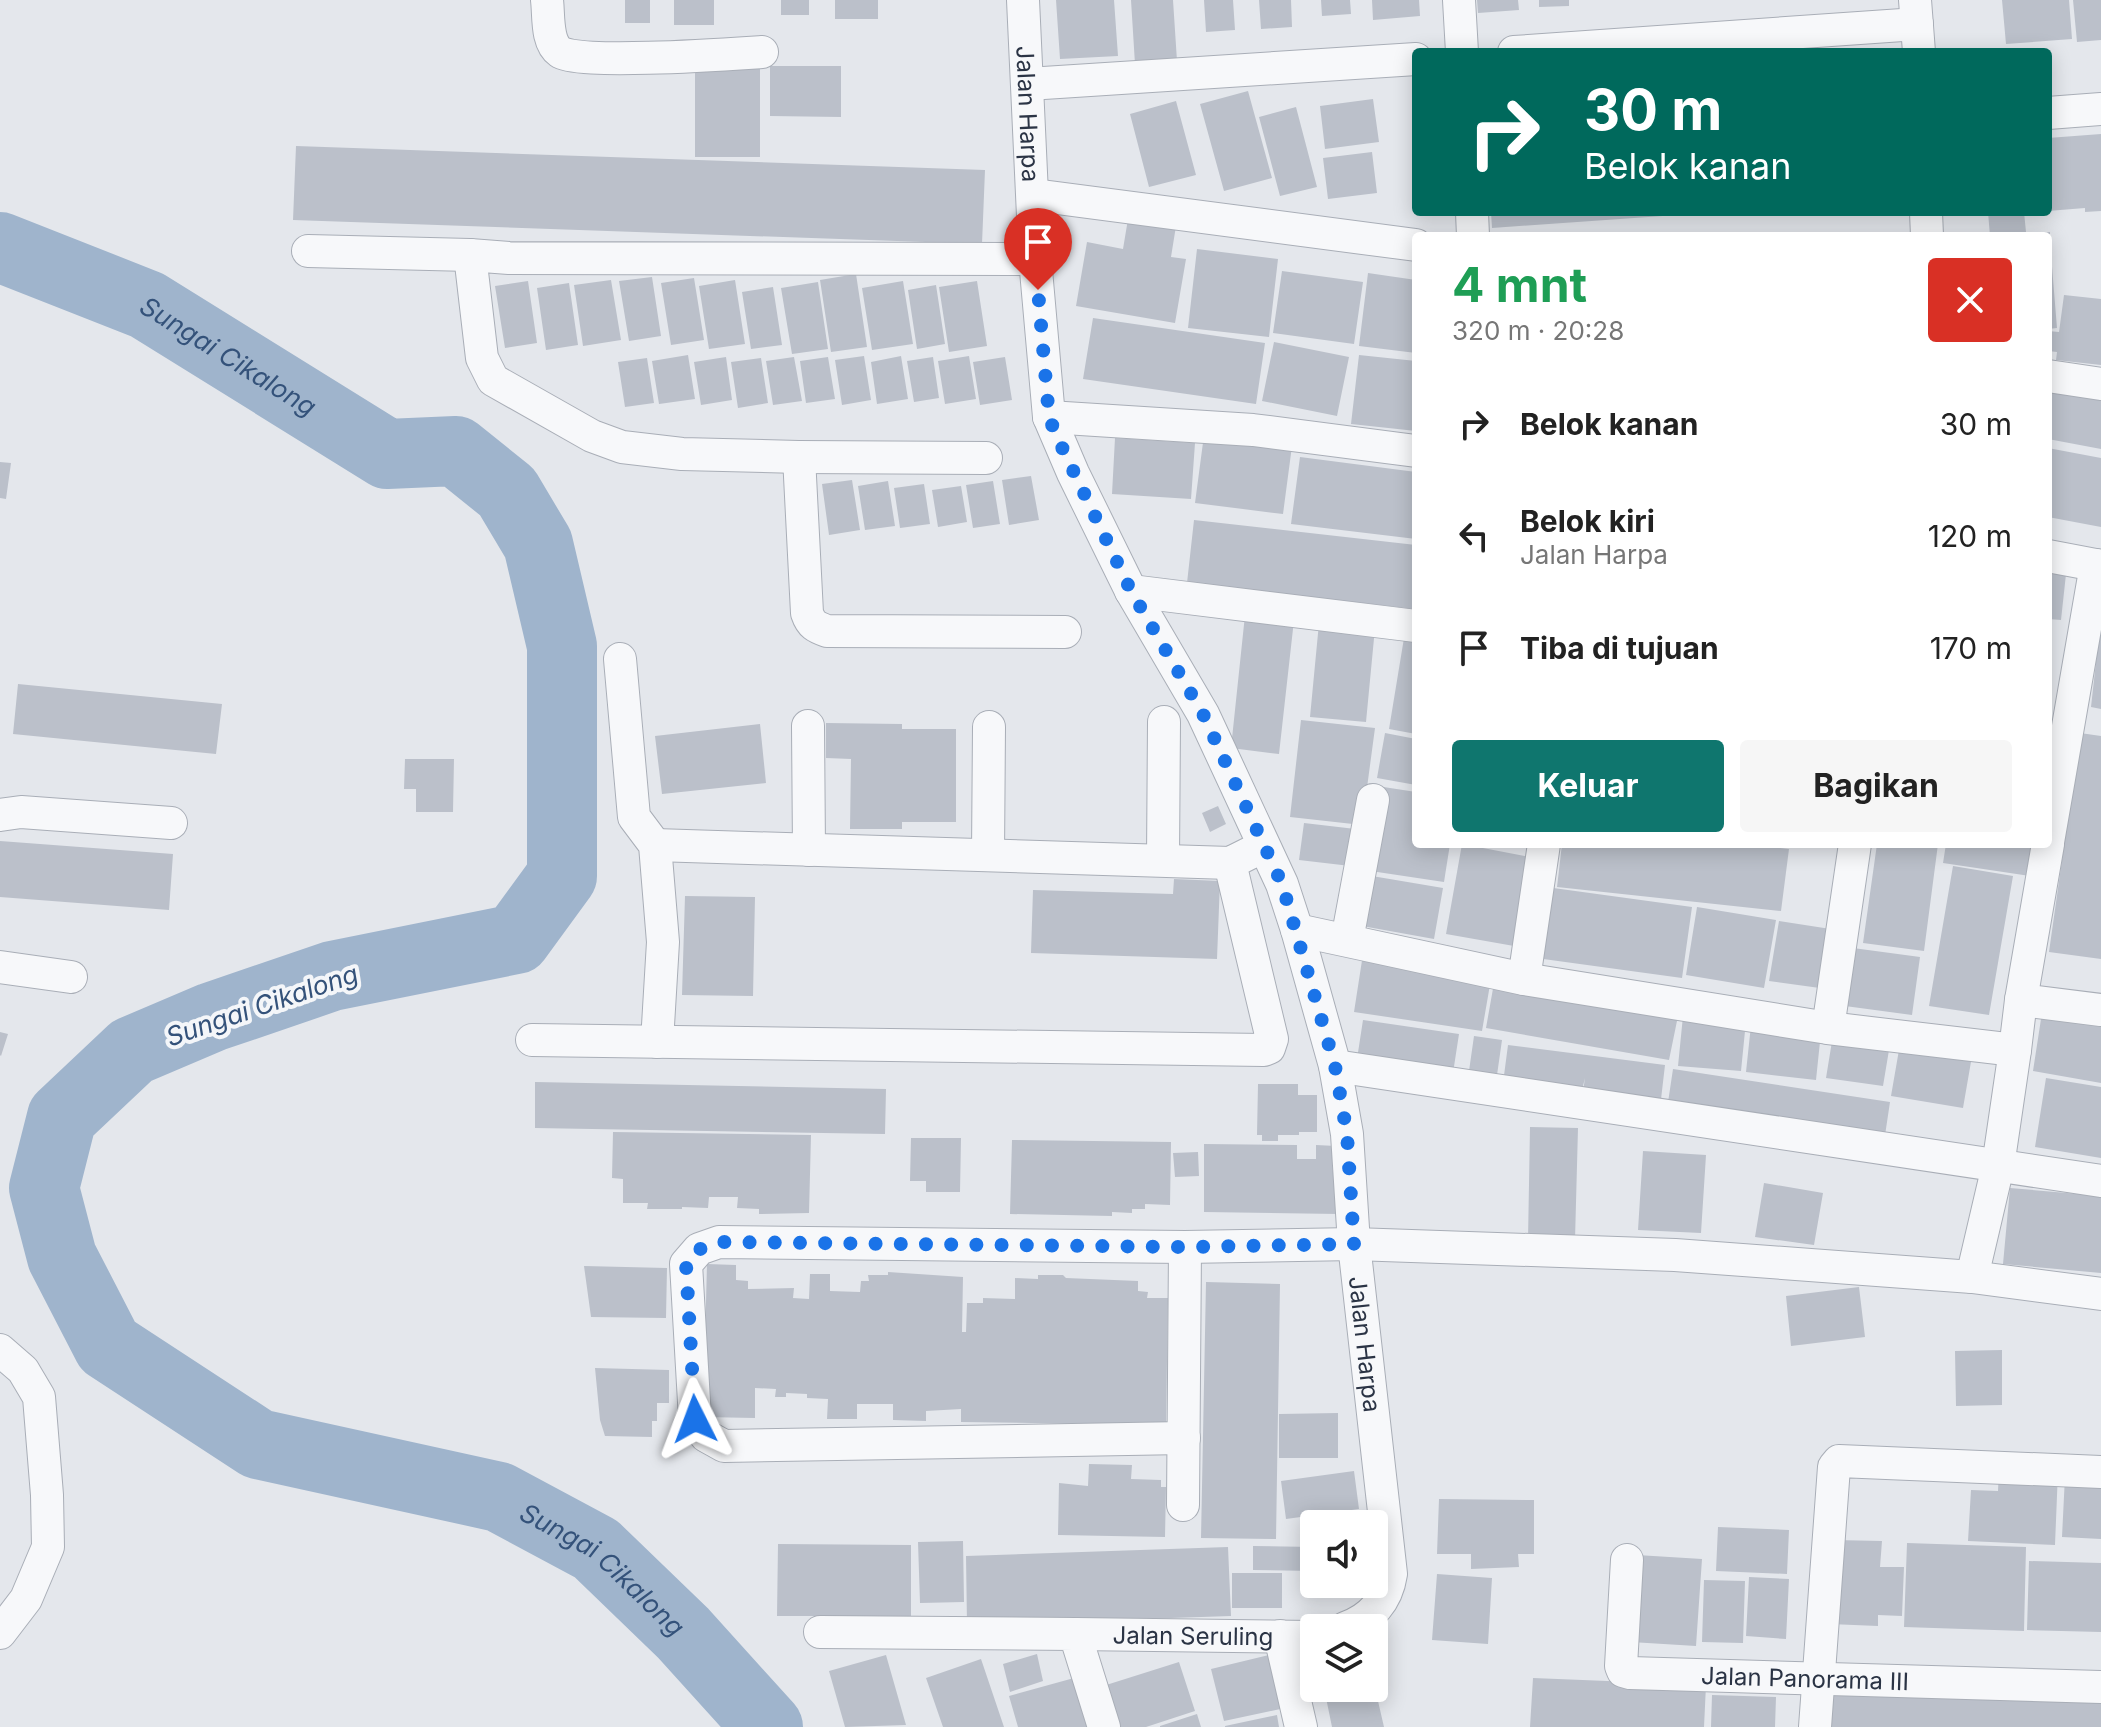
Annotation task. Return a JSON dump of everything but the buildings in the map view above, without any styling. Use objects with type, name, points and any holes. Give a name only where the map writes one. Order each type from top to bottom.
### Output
[{"type":"street","points":[[547,0],[551,36],[559,52],[573,57],[634,58],[762,52]]},
{"type":"street","name":"Jalan Harpa","points":[[1023,0],[1035,259],[1049,417],[1131,591],[1203,714],[1282,884],[1335,1066],[1347,1134],[1354,1244],[1391,1574],[1389,1589],[1371,1614]]},
{"type":"street","points":[[1459,0],[1462,48]]},
{"type":"street","points":[[1574,48],[1917,25]]},
{"type":"street","points":[[1028,84],[1412,59]]},
{"type":"street","points":[[2052,113],[2101,109]]},
{"type":"street","points":[[1034,195],[1412,244]]},
{"type":"street","points":[[308,251],[509,258],[1035,259]]},
{"type":"street","points":[[470,255],[482,358],[493,380],[592,436],[622,447],[682,454],[986,458]]},
{"type":"street","points":[[2052,377],[2101,384]]},
{"type":"street","points":[[1049,417],[1253,430],[1412,450]]},
{"type":"street","points":[[799,457],[807,613],[811,623],[827,631],[1065,632]]},
{"type":"street","points":[[2052,557],[2098,565],[2058,722],[2052,795]]},
{"type":"street","points":[[1131,591],[1412,626]]},
{"type":"street","points":[[620,659],[634,817],[655,845],[663,942],[657,1042]]},
{"type":"street","points":[[1163,860],[1164,722]]},
{"type":"street","points":[[808,726],[809,850]]},
{"type":"street","points":[[988,855],[989,727]]},
{"type":"street","points":[[1347,940],[1373,800]]},
{"type":"street","points":[[0,815],[21,812],[171,823]]},
{"type":"street","points":[[655,845],[1230,863],[1265,846]]},
{"type":"street","points":[[1524,979],[1543,848]]},
{"type":"street","points":[[1828,1028],[1846,848]]},
{"type":"street","points":[[1972,1277],[1998,1166],[2021,1000],[2047,848]]},
{"type":"street","points":[[532,1040],[1264,1050],[1269,1048],[1272,1039],[1230,863]]},
{"type":"street","points":[[1297,930],[1524,979],[1828,1028],[2015,1050]]},
{"type":"street","points":[[0,967],[71,977]]},
{"type":"street","points":[[2021,1000],[2101,1010]]},
{"type":"street","points":[[1335,1066],[2101,1181]]},
{"type":"street","points":[[1184,1438],[724,1446],[706,1436],[695,1419],[686,1264],[699,1249],[719,1242],[1185,1247],[1354,1244],[1675,1255],[1972,1277],[2101,1294]]},
{"type":"street","points":[[1183,1505],[1185,1247]]},
{"type":"street","points":[[0,1350],[23,1370],[39,1397],[48,1547],[26,1599],[0,1633]]},
{"type":"street","points":[[1815,1727],[1834,1467],[1839,1461],[2101,1472]]},
{"type":"street","name":"Jalan Panorama III","points":[[1627,1560],[1623,1671],[2101,1687]]},
{"type":"street","name":"Jalan Seruling","points":[[820,1632],[1300,1637]]},
{"type":"street","points":[[1075,1634],[1104,1727]]},
{"type":"street","points":[[1280,1636],[1301,1727]]},
{"type":"waterway","name":"Sungai Cikalong","points":[[0,247],[147,305],[387,454],[456,451],[507,492],[538,544],[562,646],[562,876],[516,939],[332,976],[212,1017],[132,1051],[62,1117],[44,1188],[62,1257],[108,1346],[258,1444],[499,1497],[596,1549],[683,1633],[768,1727]]},
{"type":"route","points":[[695,1419],[686,1264],[699,1249],[709,1244],[1185,1247],[1354,1244],[1347,1134],[1335,1066],[1282,884],[1203,714],[1131,591],[1056,435],[1049,417],[1038,290]]}]
